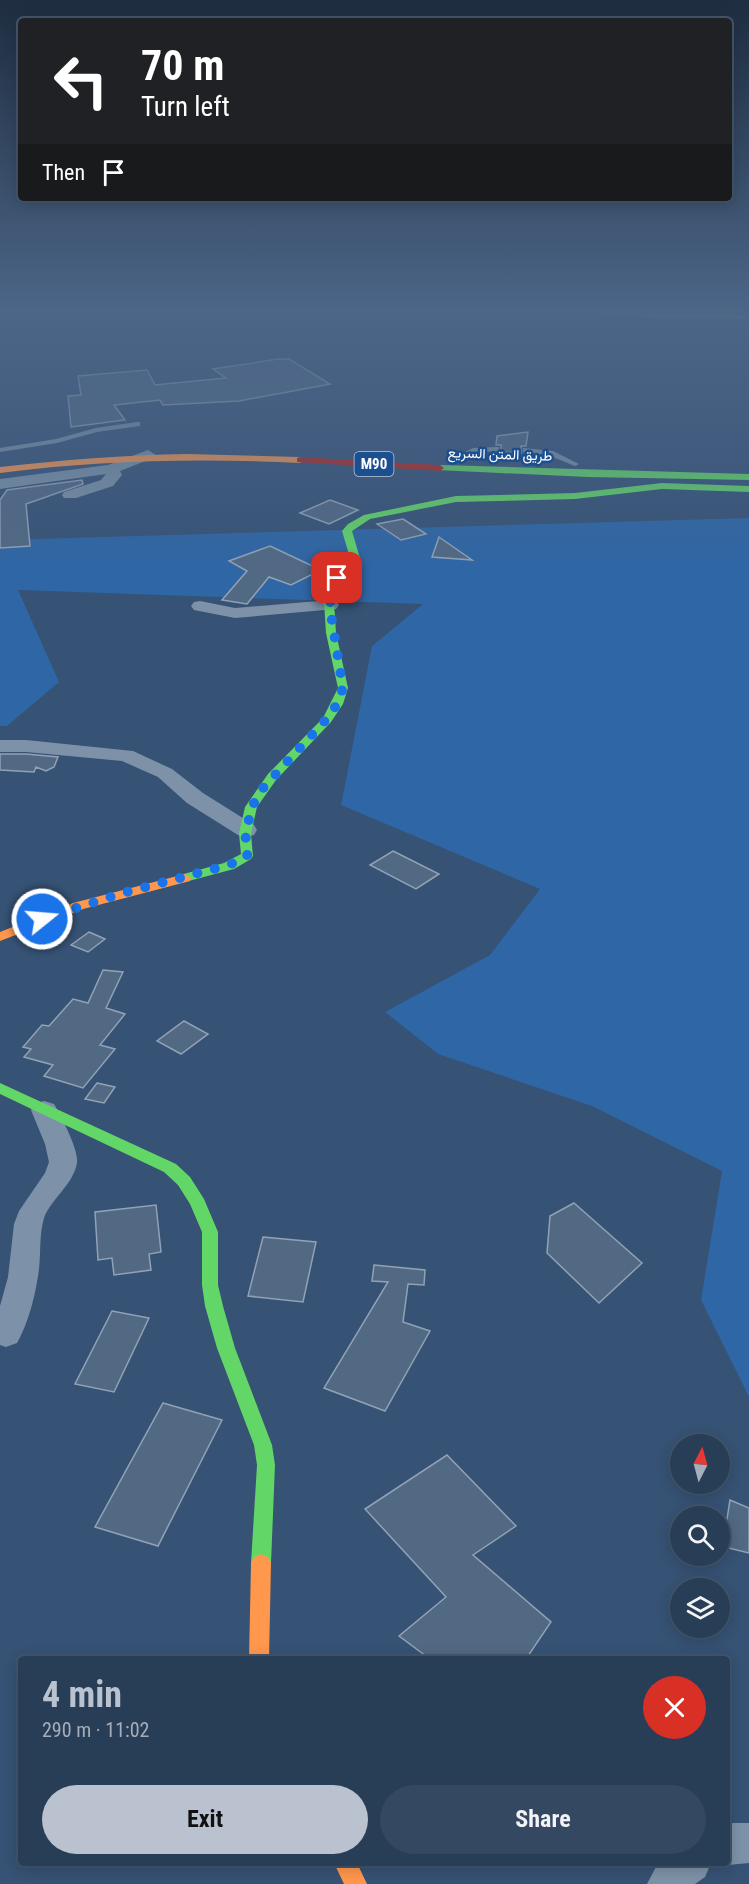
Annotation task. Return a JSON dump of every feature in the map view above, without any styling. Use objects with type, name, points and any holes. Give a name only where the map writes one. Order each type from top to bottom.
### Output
[{"type":"main road","name":"طريق المتن السريع","points":[[0,460],[107,447],[183,445],[574,464],[749,465]]},
{"type":"main road","name":"طريق المتن السريع","points":[[0,470],[73,460],[148,455],[275,458],[490,471],[749,477]]},
{"type":"main road","points":[[0,937],[26,924],[112,896],[242,860],[247,856],[246,830],[251,808],[263,788],[333,712],[343,688],[330,605],[334,582],[356,562],[347,531],[351,526],[367,517],[470,498],[576,496],[662,486],[749,489]]},
{"type":"main road","points":[[0,1088],[170,1167],[184,1181],[198,1203],[210,1232],[210,1285],[214,1306],[226,1348],[263,1445],[266,1465],[261,1534],[260,1656]]},
{"type":"main road","points":[[347,1866],[356,1884]]},
{"type":"street","points":[[0,484],[111,469],[148,455]]},
{"type":"street","points":[[70,495],[107,483],[114,476],[111,469]]},
{"type":"street","points":[[200,606],[235,613],[330,605]]},
{"type":"street","points":[[0,746],[61,748],[126,755],[165,773],[195,798],[246,830]]},
{"type":"street","points":[[6,1335],[24,1268],[26,1232],[32,1214],[58,1174],[63,1161],[61,1148],[51,1131],[44,1110]]},
{"type":"street","points":[[730,1844],[749,1843]]},
{"type":"street","points":[[667,1884],[675,1874],[687,1866]]},
{"type":"lane","points":[[0,450],[57,441],[90,431],[137,424]]},
{"type":"lane","points":[[455,459],[477,450],[496,449]]},
{"type":"lane","points":[[526,450],[550,453],[574,464]]},
{"type":"shaded area","points":[[749,518],[749,1397],[701,1300],[722,1171],[592,1106],[438,1054],[385,1012],[490,955],[540,889],[341,805],[372,646],[423,604],[18,590],[59,682],[7,726],[0,726],[0,540]]},
{"type":"building","points":[[68,399],[250,399],[163,405],[160,400],[114,405],[125,420],[71,427]]},
{"type":"building","points":[[528,432],[526,446],[521,446],[521,453],[501,452],[501,445],[496,445],[497,436]]},
{"type":"building","points":[[82,480],[83,484],[26,504],[30,546],[0,548],[0,500],[7,490]]},
{"type":"building","points":[[330,500],[358,510],[329,524],[300,513]]},
{"type":"building","points":[[403,519],[426,534],[401,540],[377,524]]},
{"type":"building","points":[[439,537],[472,560],[432,557]]},
{"type":"building","points":[[270,546],[321,570],[291,585],[269,577],[247,604],[222,600],[247,571],[229,561]]},
{"type":"building","points":[[0,754],[58,757],[54,767],[46,771],[36,767],[34,772],[0,770]]},
{"type":"building","points":[[393,851],[439,874],[416,889],[370,865]]},
{"type":"building","points":[[89,932],[105,939],[88,952],[71,945]]},
{"type":"building","points":[[103,970],[123,972],[106,1008],[125,1014],[100,1045],[115,1049],[83,1088],[44,1076],[53,1065],[24,1057],[31,1049],[23,1047],[42,1025],[49,1026],[73,999],[88,1003]]},
{"type":"building","points":[[184,1021],[208,1034],[181,1054],[157,1041]]},
{"type":"building","points":[[97,1083],[115,1087],[104,1103],[85,1099]]},
{"type":"building","points":[[574,1203],[642,1263],[599,1303],[547,1253],[550,1216]]},
{"type":"building","points":[[156,1205],[161,1252],[149,1254],[151,1270],[114,1275],[112,1258],[98,1260],[95,1212]]},
{"type":"building","points":[[263,1237],[316,1242],[303,1302],[248,1296]]},
{"type":"building","points":[[374,1265],[425,1270],[424,1285],[408,1284],[403,1322],[430,1331],[385,1411],[324,1388],[388,1282],[372,1281]]},
{"type":"building","points":[[112,1311],[149,1318],[114,1392],[75,1384]]},
{"type":"building","points":[[163,1403],[222,1420],[158,1546],[95,1527]]},
{"type":"building","points":[[447,1455],[516,1526],[473,1555],[551,1622],[528,1656],[426,1656],[399,1636],[446,1597],[365,1509]]},
{"type":"building","points":[[730,1500],[749,1508],[749,1553],[730,1548]]},
{"type":"traffic: fast","points":[[440,468],[749,477]]},
{"type":"traffic: fast","points":[[185,878],[229,866],[247,856],[245,834],[251,807],[272,777],[327,720],[337,704],[343,688],[331,633],[329,602],[335,581],[356,562],[347,531],[351,526],[367,517],[456,499],[575,496],[662,486],[749,489]]},
{"type":"traffic: fast","points":[[0,1088],[170,1168],[184,1181],[198,1203],[210,1232],[210,1285],[214,1306],[226,1348],[263,1445],[266,1465],[261,1563]]},
{"type":"traffic: slow","points":[[0,470],[150,457],[300,460]]},
{"type":"traffic: slow","points":[[0,937],[78,906],[185,878]]},
{"type":"traffic: slow","points":[[259,1656],[261,1563]]},
{"type":"traffic: slow","points":[[347,1866],[356,1884]]},
{"type":"traffic: jam","points":[[300,460],[440,468]]},
{"type":"route","points":[[42,919],[123,893],[225,866],[247,856],[246,826],[251,808],[263,788],[333,712],[343,688],[344,682],[337,659],[330,608],[331,591],[337,578]]}]
